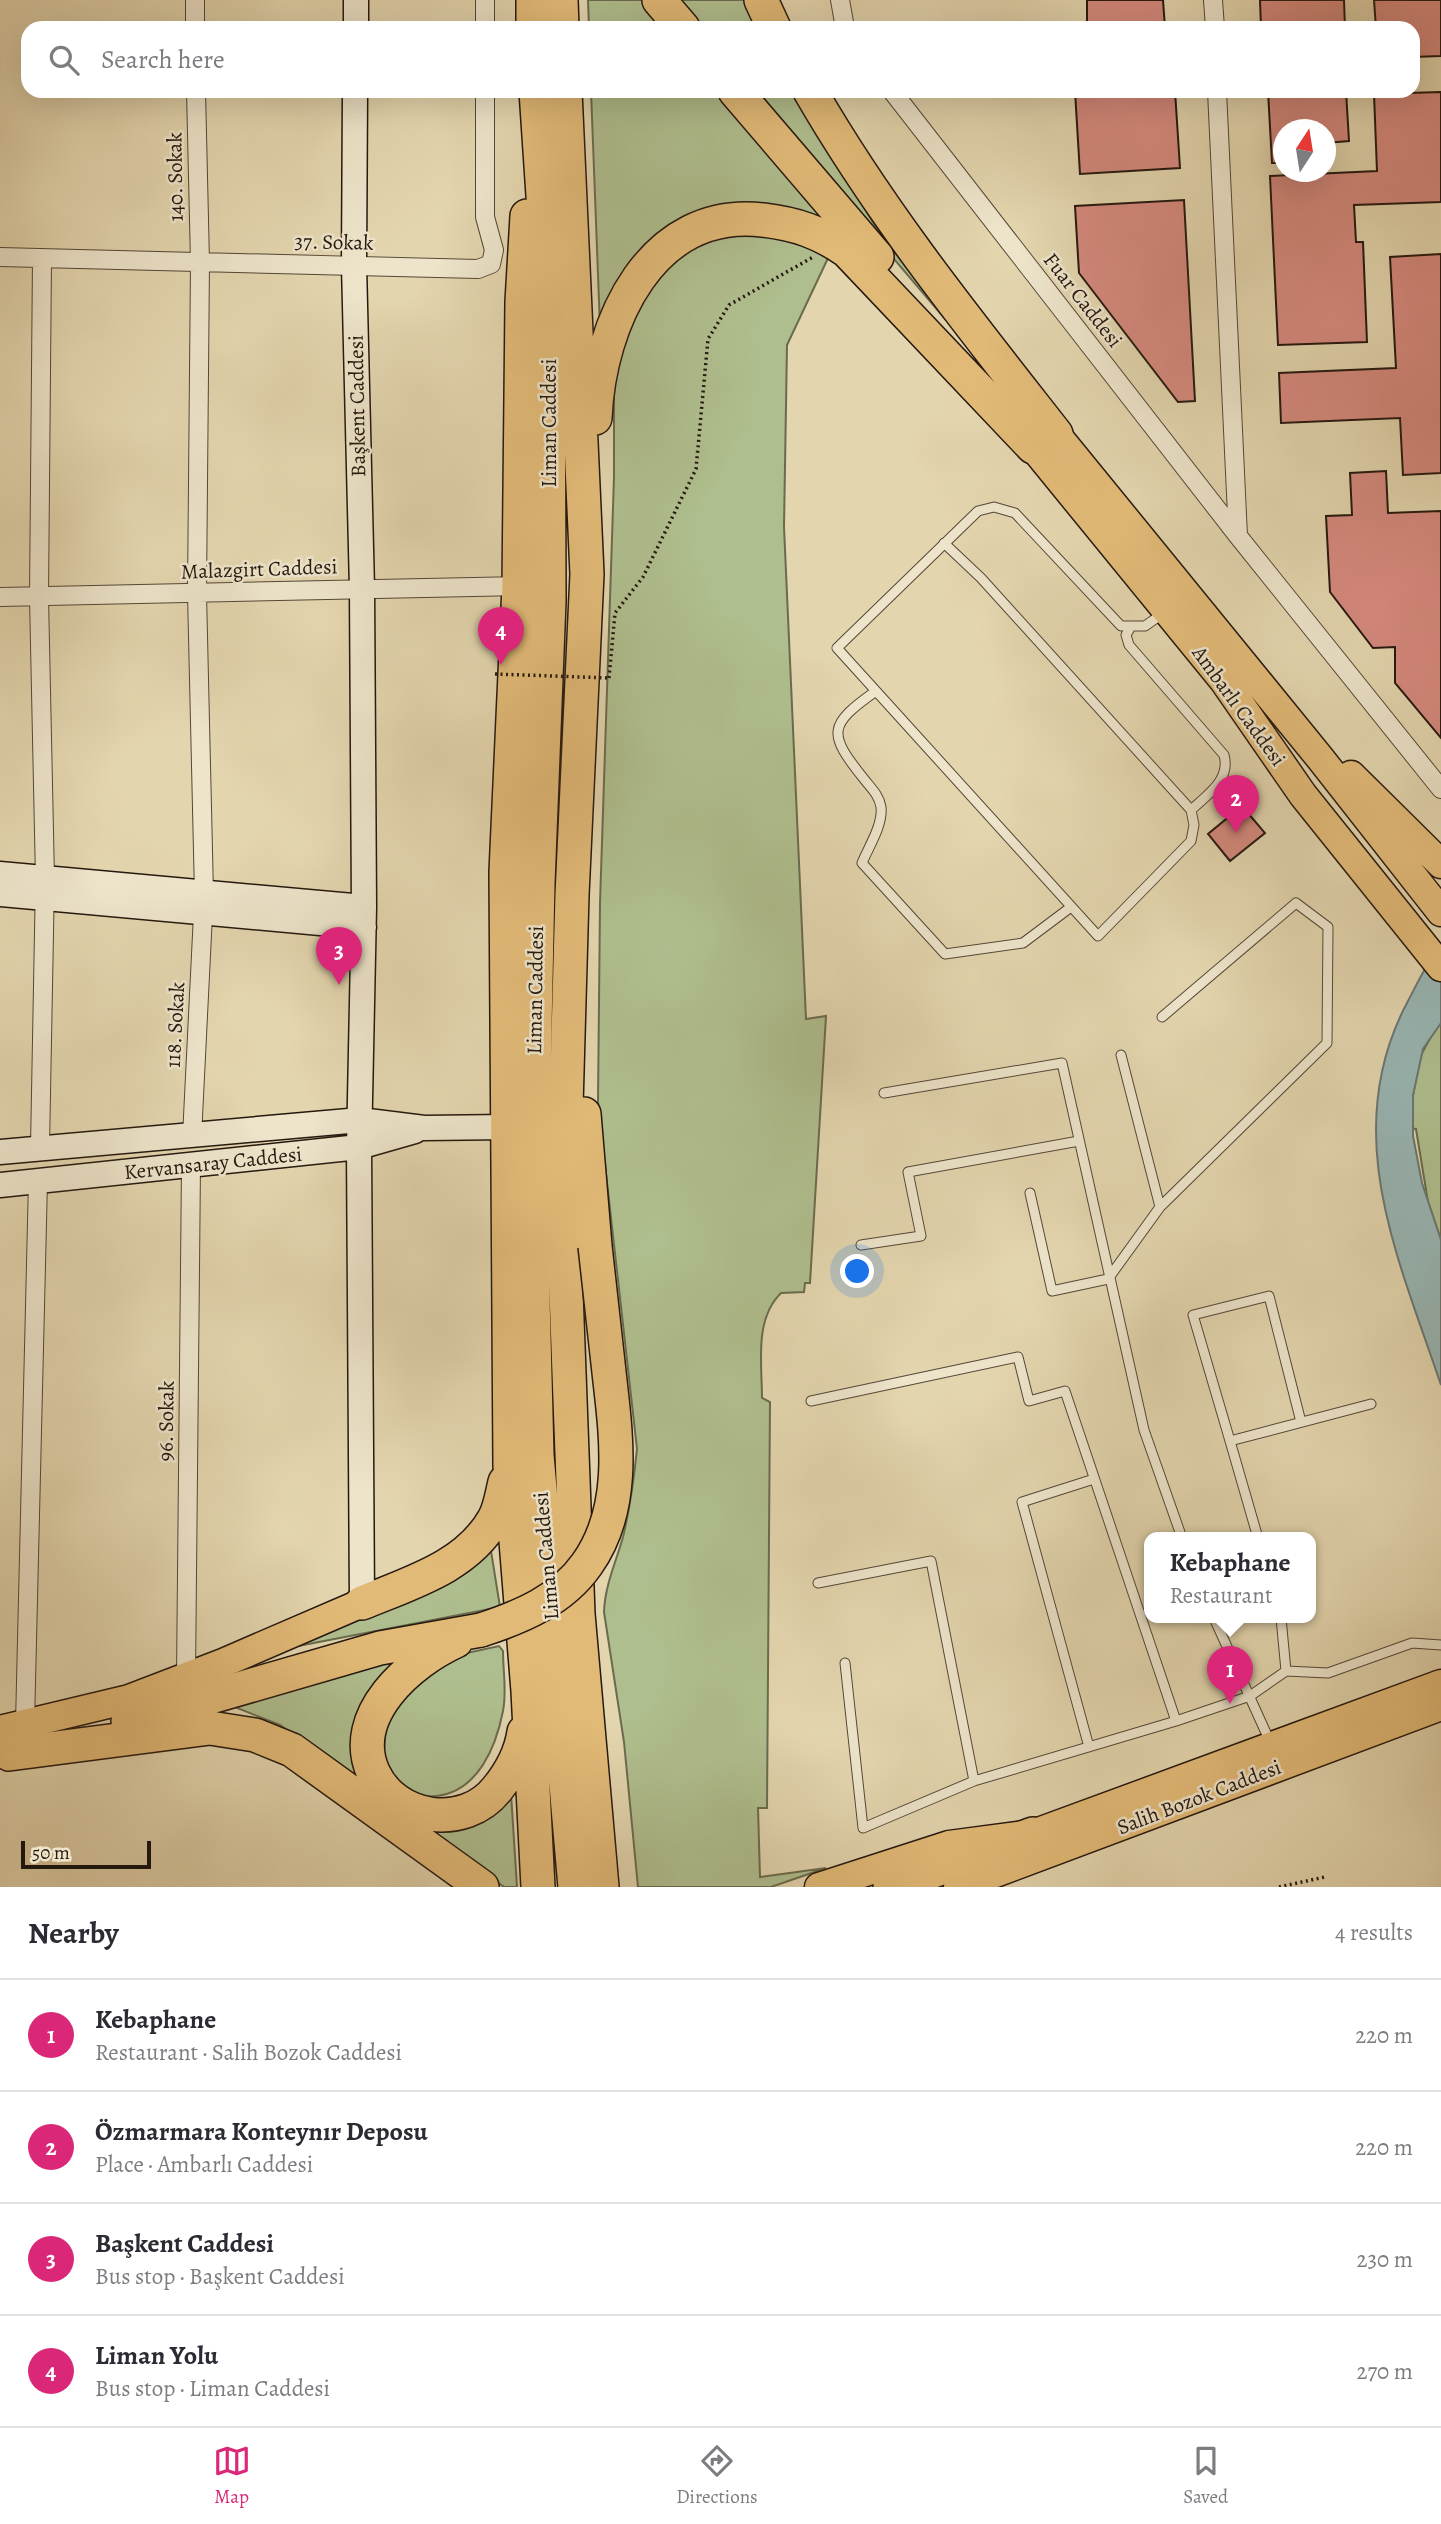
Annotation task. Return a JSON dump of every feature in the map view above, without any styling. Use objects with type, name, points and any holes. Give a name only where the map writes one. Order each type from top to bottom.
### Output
[{"type":"highway","points":[[533,0],[533,21]]},
{"type":"highway","points":[[561,0],[562,21]]},
{"type":"highway","points":[[659,0],[676,21]]},
{"type":"highway","points":[[761,0],[771,21]]},
{"type":"highway","points":[[535,98],[522,302],[519,586],[506,872],[510,1466],[528,1691],[538,1887]]},
{"type":"highway","name":"Liman Caddesi","points":[[536,98],[548,270],[549,601],[538,884],[531,1218],[537,1455],[575,1887]]},
{"type":"highway","name":"Liman Caddesi","points":[[565,98],[587,575],[572,895],[563,1212],[578,1614],[601,1887]]},
{"type":"highway","points":[[741,98],[922,310],[1045,441]]},
{"type":"highway","points":[[814,98],[847,156],[1045,441]]},
{"type":"highway","points":[[587,575],[596,398],[607,341],[626,297],[648,265],[678,238],[707,224],[749,218],[793,223],[823,234],[847,251],[1045,441]]},
{"type":"highway","points":[[528,1691],[523,1739],[510,1773],[489,1799],[466,1813],[443,1816],[416,1812],[393,1798],[373,1772],[369,1746],[373,1721],[385,1696],[401,1677],[427,1657],[481,1630],[523,1616],[562,1590],[587,1564],[612,1504],[617,1466],[615,1427],[595,1246],[580,1068],[572,895]]},
{"type":"highway","points":[[362,1603],[447,1566],[480,1540],[496,1516],[510,1466]]},
{"type":"highway","points":[[9,1741],[380,1648],[481,1630]]},
{"type":"highway","points":[[584,1670],[600,1726],[620,1887]]},
{"type":"highway","points":[[9,1741],[210,1728],[255,1735],[292,1751],[482,1887]]},
{"type":"highway","points":[[890,1887],[1033,1834]]},
{"type":"main road","name":"Ambarlı Caddesi","points":[[1045,441],[1166,611],[1224,681],[1303,795],[1441,967]]},
{"type":"main road","name":"Ambarlı Caddesi","points":[[1045,441],[1301,734],[1441,912]]},
{"type":"main road","points":[[1301,734],[1361,783],[1441,863]]},
{"type":"main road","points":[[9,1741],[186,1677],[362,1603]]},
{"type":"main road","name":"Salih Bozok Caddesi","points":[[819,1887],[949,1845],[1033,1834],[1271,1744],[1441,1684]]},
{"type":"main road","name":"Salih Bozok Caddesi","points":[[958,1887],[1441,1706]]},
{"type":"street","points":[[195,0],[195,21]]},
{"type":"street","points":[[356,0],[356,21]]},
{"type":"street","points":[[485,0],[485,21]]},
{"type":"street","points":[[840,0],[844,21]]},
{"type":"street","points":[[1213,0],[1214,21]]},
{"type":"street","name":"140. Sokak","points":[[197,98],[200,262],[197,593]]},
{"type":"street","name":"Başkent Caddesi","points":[[355,98],[354,265],[362,589],[364,917],[359,1147],[362,1603]]},
{"type":"street","name":"37. Sokak","points":[[0,257],[478,269],[491,264],[494,250],[485,217],[485,98]]},
{"type":"street","name":"Fuar Caddesi","points":[[897,98],[1238,537],[1441,789]]},
{"type":"street","points":[[1217,98],[1238,537]]},
{"type":"street","points":[[40,1147],[45,888],[39,597],[41,258]]},
{"type":"street","name":"Malazgirt Caddesi","points":[[0,597],[519,586]]},
{"type":"street","name":"118. Sokak","points":[[192,1137],[203,904],[197,593]]},
{"type":"street","points":[[0,874],[45,888],[364,917]]},
{"type":"street","points":[[0,894],[45,888]]},
{"type":"street","name":"Kervansaray Caddesi","points":[[0,1152],[360,1120],[424,1128],[508,1127]]},
{"type":"street","name":"Kervansaray Caddesi","points":[[0,1185],[359,1147],[424,1128]]},
{"type":"street","name":"96. Sokak","points":[[186,1677],[191,1165]]},
{"type":"street","points":[[9,1741],[38,1181]]},
{"type":"lane","points":[[944,542],[981,578],[1191,810],[1194,825],[1191,841],[1098,936],[837,648],[944,542],[978,511],[995,507],[1015,513],[1121,626],[1145,626],[1166,611]]},
{"type":"lane","points":[[1130,628],[1126,635],[1129,645],[1224,755],[1226,766],[1221,780],[1191,810]]},
{"type":"lane","points":[[876,691],[845,713],[838,735],[841,749],[879,800],[880,822],[862,863],[944,954],[1023,943],[1072,907]]},
{"type":"lane","points":[[1030,1194],[1052,1291],[1108,1279],[1160,1207],[1327,1043],[1328,927],[1296,903],[1162,1017]]},
{"type":"lane","points":[[1121,1055],[1160,1207]]},
{"type":"lane","points":[[884,1093],[1062,1063],[1108,1279],[1144,1430],[1180,1532]]},
{"type":"lane","points":[[861,1245],[921,1236],[908,1172],[1079,1141]]},
{"type":"lane","points":[[1256,1532],[1193,1315],[1269,1296],[1301,1422]]},
{"type":"lane","points":[[811,1401],[1018,1357],[1029,1401],[1065,1391],[1176,1721]]},
{"type":"lane","points":[[1230,1441],[1371,1404]]},
{"type":"lane","points":[[1089,1747],[1022,1502],[1094,1479]]},
{"type":"lane","points":[[818,1583],[930,1561],[974,1781]]},
{"type":"lane","points":[[1216,1623],[1271,1744]]},
{"type":"lane","points":[[1281,1623],[1286,1671]]},
{"type":"lane","points":[[845,1663],[863,1828],[974,1781],[1176,1721],[1250,1696],[1286,1671],[1328,1673],[1412,1643],[1441,1645]]},
{"type":"path","points":[[495,674],[609,678],[615,613],[643,577],[696,470],[708,339],[729,305],[835,243]]},
{"type":"path","points":[[1279,1887],[1325,1877]]},
{"type":"green space","points":[[588,0],[646,0],[663,21],[589,21]]},
{"type":"green space","points":[[677,0],[744,0],[754,21],[693,21]]},
{"type":"green space","points":[[591,98],[726,98],[832,228],[786,210],[635,257],[611,292],[600,327]]},
{"type":"green space","points":[[757,98],[797,98],[877,229],[946,320]]},
{"type":"green space","points":[[795,234],[829,256],[787,345],[784,527],[806,1019],[826,1016],[810,1283],[805,1283],[804,1292],[781,1293],[767,1316],[761,1342],[762,1398],[770,1402],[767,1808],[758,1808],[760,1877],[826,1868],[771,1887],[638,1887],[624,1742],[604,1612],[609,1583],[628,1515],[637,1449],[598,1102],[600,903],[614,477],[614,369],[645,277],[710,235]]},
{"type":"green space","points":[[1441,1018],[1441,1241],[1428,1202],[1416,1129],[1407,1128],[1420,1057]]},
{"type":"green space","points":[[491,1551],[500,1607],[288,1648],[434,1582]]},
{"type":"green space","points":[[499,1646],[503,1651],[504,1704],[496,1739],[483,1765],[464,1786],[451,1792],[429,1796],[409,1791],[383,1766],[387,1708],[453,1656]]},
{"type":"green space","points":[[416,1650],[364,1785],[280,1725],[237,1708],[240,1699]]},
{"type":"green space","points":[[510,1778],[517,1887],[504,1887],[414,1820]]},
{"type":"water","points":[[1441,946],[1441,1023],[1423,1049],[1413,1095],[1413,1136],[1422,1183],[1441,1240],[1441,1385],[1393,1242],[1382,1194],[1376,1146],[1378,1098],[1388,1050],[1415,987]]},
{"type":"building","points":[[1087,0],[1163,0],[1164,21],[1087,21]]},
{"type":"building","points":[[1260,0],[1344,0],[1345,21],[1261,21]]},
{"type":"building","points":[[1374,0],[1441,0],[1441,56],[1420,57],[1420,21],[1376,21]]},
{"type":"building","points":[[1441,92],[1441,202],[1354,205],[1356,242],[1363,242],[1367,342],[1278,345],[1270,176],[1273,176],[1273,182],[1336,182],[1336,173],[1377,171],[1374,98],[1420,98],[1420,93]]},
{"type":"building","points":[[1075,98],[1175,98],[1180,168],[1080,174]]},
{"type":"building","points":[[1268,98],[1346,98],[1349,141],[1336,142],[1336,119],[1273,119],[1273,163]]},
{"type":"building","points":[[1184,200],[1195,401],[1178,402],[1079,273],[1075,206]]},
{"type":"building","points":[[1441,254],[1441,473],[1403,475],[1400,418],[1281,423],[1279,373],[1396,368],[1390,257]]},
{"type":"building","points":[[1386,471],[1388,513],[1441,511],[1441,738],[1395,683],[1395,647],[1373,648],[1330,592],[1326,516],[1352,515],[1350,473]]},
{"type":"building","points":[[1242,806],[1265,833],[1230,861],[1208,834]]},
{"type":"place","name":"Liman Yolu","points":[[501,665]]},
{"type":"place","name":"Özmarmara Konteynır Deposu","points":[[1236,833]]},
{"type":"place","name":"Başkent Caddesi","points":[[339,985]]},
{"type":"place","name":"Kebaphane","points":[[1230,1704]]}]
